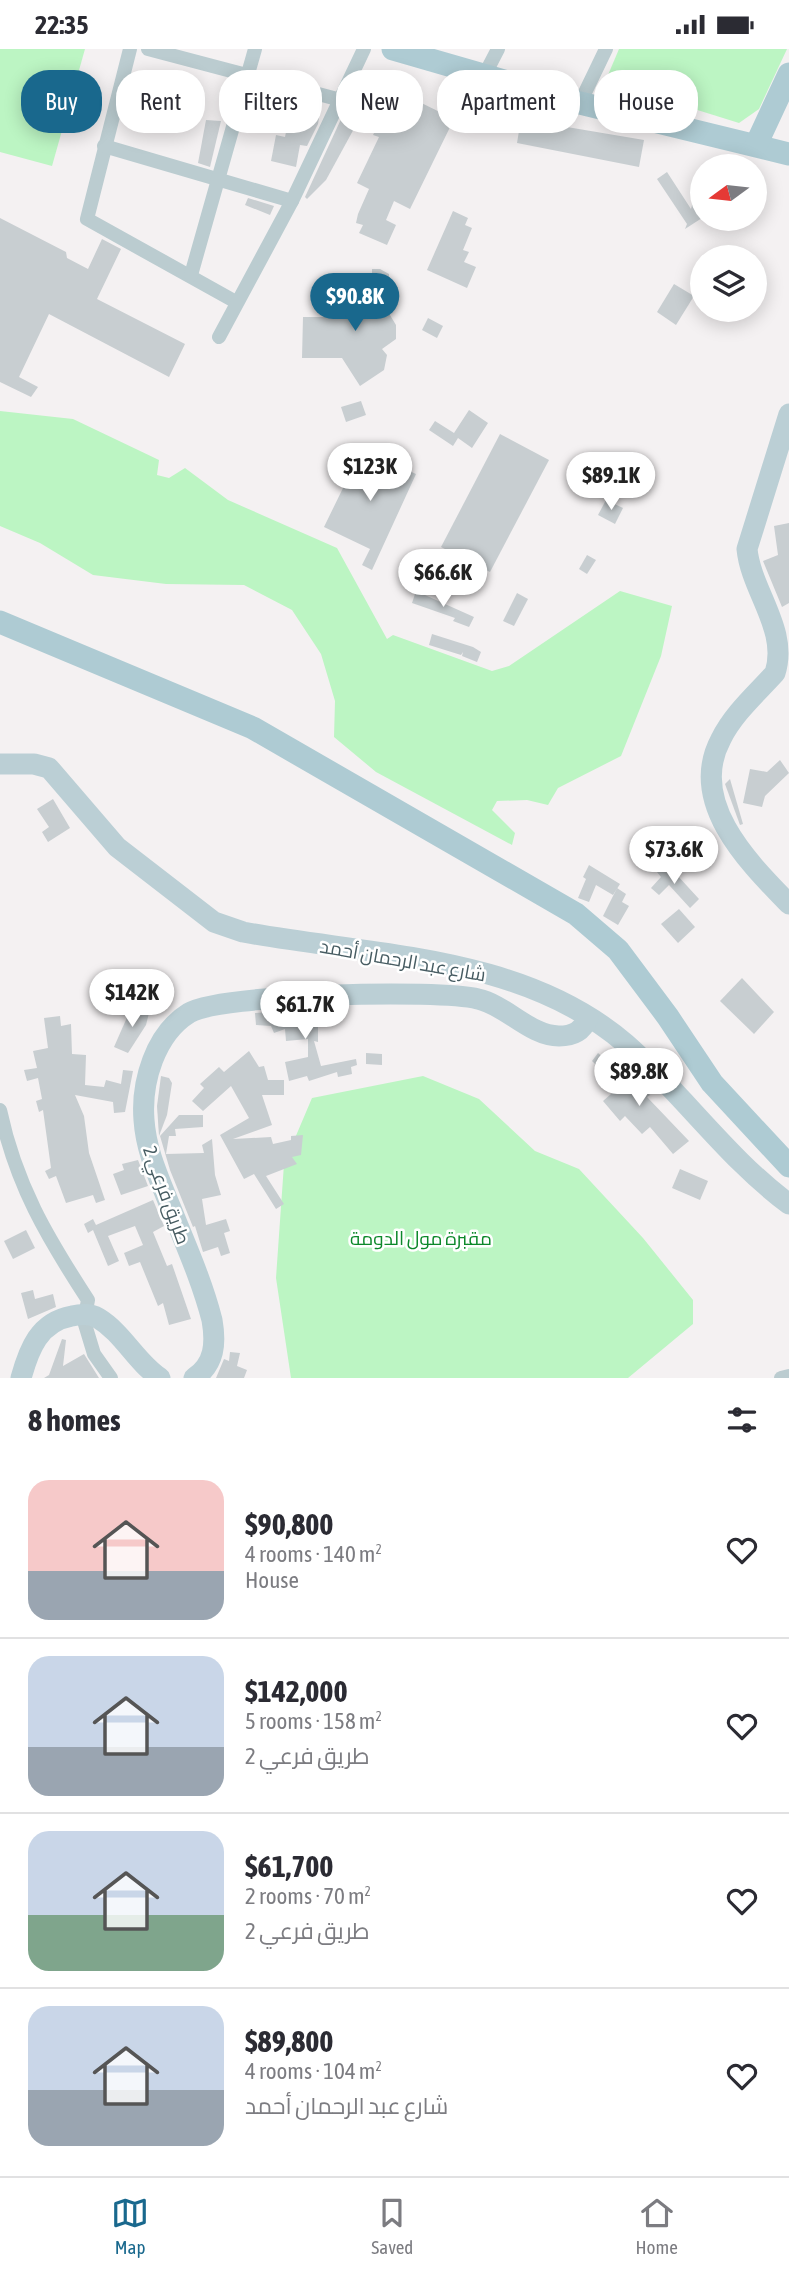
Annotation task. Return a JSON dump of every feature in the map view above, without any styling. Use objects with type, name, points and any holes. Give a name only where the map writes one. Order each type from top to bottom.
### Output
[{"type":"main road","points":[[398,50],[464,70]]},
{"type":"main road","points":[[756,145],[789,74]]},
{"type":"main road","points":[[580,103],[789,154]]},
{"type":"main road","points":[[789,414],[747,549],[749,569],[778,635],[779,661],[775,673],[722,736],[712,762],[711,776],[717,806],[728,832],[789,904]]},
{"type":"main road","points":[[0,622],[253,727],[576,914],[618,950],[637,961],[727,1079],[789,1145]]},
{"type":"main road","name":"شارع عبد الرحمان أحمد","points":[[0,764],[34,764],[50,768],[117,847],[214,922],[243,932],[429,961],[505,979],[534,989],[588,1018],[626,1044],[762,1181],[789,1204]]},
{"type":"main road","points":[[618,950],[668,1017],[712,1083],[789,1166]]},
{"type":"main road","name":"طريق فرعي 2","points":[[194,1378],[211,1359],[215,1335],[212,1320],[151,1159],[143,1119],[145,1096],[154,1058],[178,1021],[209,1005],[246,999],[428,995],[479,999],[554,1036],[576,1033],[583,1029],[588,1018]]},
{"type":"main road","points":[[21,1378],[29,1352],[43,1330],[64,1317],[87,1314],[96,1316],[108,1325],[160,1378]]},
{"type":"street","points":[[130,49],[86,219],[236,302]]},
{"type":"street","points":[[148,49],[222,70]]},
{"type":"street","points":[[248,70],[255,49]]},
{"type":"street","points":[[355,70],[364,49]]},
{"type":"street","points":[[487,70],[498,49]]},
{"type":"street","points":[[580,103],[606,49]]},
{"type":"street","points":[[219,337],[292,201],[336,110]]},
{"type":"street","points":[[191,275],[230,133]]},
{"type":"street","points":[[104,146],[292,201]]},
{"type":"street","points":[[0,1109],[7,1144],[42,1229],[88,1300],[84,1321],[94,1354],[111,1378]]},
{"type":"street","points":[[781,1378],[789,1376]]},
{"type":"green space","points":[[0,49],[85,49],[79,70],[21,70],[21,133],[61,133],[52,166],[0,152]]},
{"type":"green space","points":[[619,49],[787,49],[759,109],[739,123],[698,110],[698,70],[610,70]]},
{"type":"green space","points":[[0,411],[73,419],[159,460],[157,475],[169,478],[185,468],[228,500],[337,548],[387,639],[393,635],[492,671],[509,666],[620,591],[672,606],[661,656],[621,756],[558,788],[548,805],[527,800],[497,801],[492,810],[515,833],[512,845],[376,772],[334,737],[335,701],[321,654],[292,610],[244,585],[166,584],[93,575],[40,543],[0,526]]},
{"type":"green space","name":"مقبرة مول الدومة","points":[[423,1076],[479,1099],[535,1151],[579,1169],[643,1238],[693,1300],[693,1324],[628,1378],[291,1378],[276,1278],[284,1164],[312,1098]]},
{"type":"building","points":[[423,104],[437,111],[437,133],[447,133],[410,209],[394,201],[386,220],[396,225],[387,245],[359,233],[363,225],[356,223],[369,189],[357,183],[379,137],[373,135],[423,133]]},
{"type":"building","points":[[206,120],[219,121],[210,167],[198,163]]},
{"type":"building","points":[[580,129],[644,140],[639,167],[517,143],[519,133],[580,133]]},
{"type":"building","points":[[336,130],[336,133],[352,133],[326,180],[307,199],[305,197]]},
{"type":"building","points":[[286,133],[314,133],[307,146],[300,145],[296,167],[271,161],[276,135],[285,137]]},
{"type":"building","points":[[667,172],[690,207],[690,226],[685,229],[687,224],[657,179]]},
{"type":"building","points":[[248,198],[274,206],[270,215],[245,205]]},
{"type":"building","points":[[453,211],[468,218],[465,225],[472,228],[463,250],[469,252],[464,262],[476,267],[467,288],[427,270]]},
{"type":"building","points":[[0,218],[66,252],[67,258],[88,269],[102,239],[121,249],[97,299],[185,344],[169,377],[49,314],[19,377],[38,387],[31,397],[0,382]]},
{"type":"building","points":[[372,269],[380,269],[389,274],[389,289],[382,302],[396,325],[396,339],[382,349],[387,355],[384,370],[360,386],[342,358],[302,358],[303,317],[335,317],[348,305],[357,305],[372,281]]},
{"type":"building","points":[[674,284],[690,294],[690,302],[676,325],[657,312]]},
{"type":"building","points":[[428,318],[443,326],[437,338],[422,330]]},
{"type":"building","points":[[361,401],[366,415],[346,422],[341,407]]},
{"type":"building","points":[[469,410],[488,423],[472,448],[458,438],[453,446],[429,430],[435,421],[454,433]]},
{"type":"building","points":[[500,434],[549,460],[490,572],[441,547]]},
{"type":"building","points":[[362,449],[416,474],[372,570],[362,565],[370,549],[324,527]]},
{"type":"building","points":[[606,500],[623,508],[615,524],[598,515]]},
{"type":"building","points":[[789,523],[789,603],[782,607],[763,561],[778,555],[774,526]]},
{"type":"building","points":[[587,555],[596,560],[587,574],[579,569]]},
{"type":"building","points":[[416,591],[474,617],[469,627],[453,621],[455,618],[412,603]]},
{"type":"building","points":[[517,593],[528,599],[514,626],[503,621]]},
{"type":"building","points":[[432,634],[473,647],[481,652],[477,662],[462,656],[463,652],[461,655],[429,645]]},
{"type":"building","points":[[780,760],[789,773],[765,796],[762,807],[743,803],[750,769],[767,772]]},
{"type":"building","points":[[730,779],[743,824],[740,825],[725,784]]},
{"type":"building","points":[[53,799],[70,828],[48,842],[42,832],[49,827],[37,809]]},
{"type":"building","points":[[666,863],[699,899],[690,908],[669,885],[659,895],[651,888],[661,877],[657,872]]},
{"type":"building","points":[[589,865],[620,884],[613,895],[596,885],[589,902],[578,898]]},
{"type":"building","points":[[617,888],[626,894],[622,902],[629,906],[618,925],[603,916]]},
{"type":"building","points":[[679,909],[695,927],[678,943],[661,924]]},
{"type":"building","points":[[742,978],[774,1012],[754,1034],[720,1001]]},
{"type":"building","points":[[132,1006],[149,1013],[146,1025],[128,1053],[114,1047]]},
{"type":"building","points":[[334,1008],[334,1019],[318,1019],[318,1042],[314,1041],[321,1066],[356,1059],[357,1065],[351,1067],[352,1074],[338,1077],[337,1072],[309,1081],[307,1076],[289,1081],[285,1062],[308,1057],[308,1039],[286,1041],[285,1029],[274,1033],[271,1026],[256,1025],[255,1013]]},
{"type":"building","points":[[60,1016],[61,1026],[71,1024],[72,1054],[86,1055],[85,1085],[104,1087],[106,1080],[121,1084],[123,1070],[133,1071],[125,1112],[114,1113],[113,1102],[75,1095],[84,1116],[89,1153],[105,1200],[96,1203],[93,1195],[66,1203],[56,1176],[49,1179],[45,1171],[51,1168],[43,1110],[39,1112],[36,1101],[42,1099],[38,1078],[27,1081],[24,1070],[37,1068],[33,1051],[48,1048],[44,1018]]},
{"type":"building","points":[[249,1051],[259,1067],[264,1066],[268,1080],[284,1080],[284,1095],[262,1095],[272,1125],[233,1139],[271,1137],[273,1144],[291,1140],[291,1136],[303,1135],[301,1155],[292,1157],[297,1164],[266,1176],[284,1204],[276,1209],[254,1174],[244,1179],[220,1135],[249,1118],[231,1086],[203,1111],[192,1101],[204,1088],[200,1084],[219,1067],[224,1072]]},
{"type":"building","points":[[366,1053],[382,1054],[382,1065],[366,1064]]},
{"type":"building","points":[[598,1053],[637,1087],[640,1084],[650,1095],[647,1097],[689,1141],[673,1154],[650,1127],[642,1134],[625,1116],[620,1121],[603,1101],[619,1087],[592,1061]]},
{"type":"building","points":[[161,1076],[169,1078],[172,1083],[167,1115],[159,1136],[157,1106]]},
{"type":"building","points":[[179,1115],[203,1115],[203,1127],[175,1129],[176,1136],[169,1136],[166,1154],[204,1153],[202,1145],[212,1139],[215,1175],[221,1195],[202,1199],[206,1225],[226,1219],[230,1231],[224,1233],[230,1253],[221,1256],[218,1247],[203,1252],[195,1226],[193,1227],[170,1170],[160,1136]]},
{"type":"building","points":[[138,1160],[148,1186],[121,1195],[113,1174],[124,1170],[122,1164]]},
{"type":"building","points":[[680,1169],[708,1181],[700,1200],[672,1188]]},
{"type":"building","points":[[153,1200],[164,1226],[153,1232],[167,1266],[172,1264],[191,1319],[169,1325],[163,1303],[158,1306],[140,1262],[129,1266],[124,1253],[143,1245],[135,1226],[108,1236],[119,1261],[108,1266],[93,1230],[88,1233],[84,1224],[93,1219],[96,1225]]},
{"type":"building","points":[[26,1230],[35,1248],[13,1259],[4,1241]]},
{"type":"building","points":[[33,1290],[35,1299],[53,1294],[56,1307],[28,1319],[21,1293]]},
{"type":"building","points":[[62,1339],[66,1340],[63,1366],[84,1354],[99,1378],[44,1378],[49,1375]]},
{"type":"building","points":[[230,1352],[240,1353],[237,1366],[247,1370],[244,1378],[216,1378],[224,1359],[229,1361]]}]
